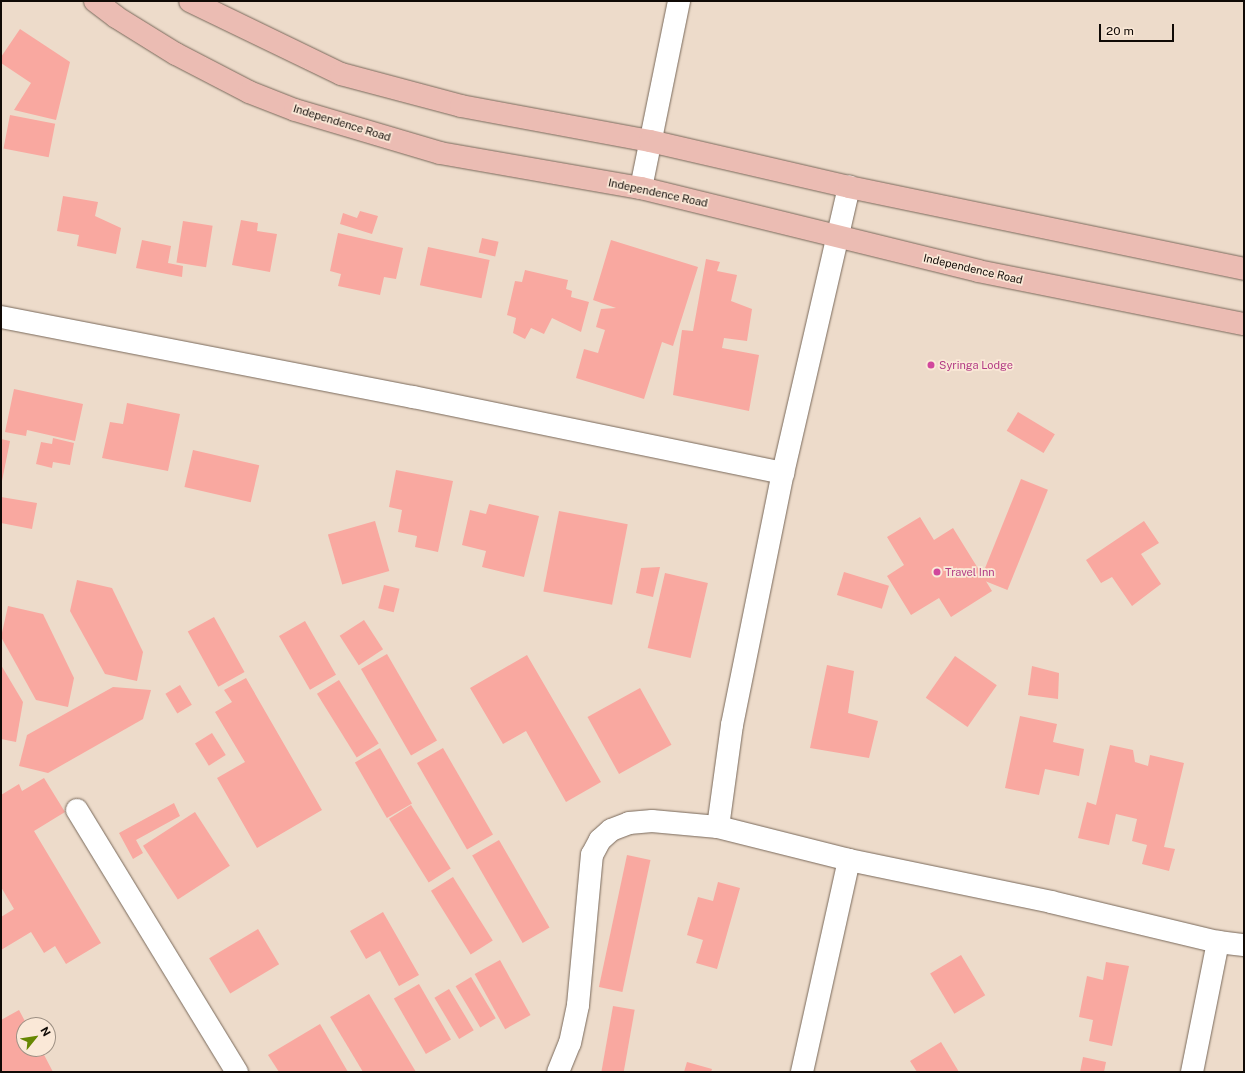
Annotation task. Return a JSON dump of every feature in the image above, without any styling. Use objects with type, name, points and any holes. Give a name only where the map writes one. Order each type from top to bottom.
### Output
[{"type":"main road","name":"Independence Road","points":[[95,1],[116,17],[176,54],[249,92],[295,110],[440,153],[641,188],[978,271],[1244,324]]},
{"type":"main road","points":[[190,1],[341,74],[461,106],[650,141],[849,187],[1244,269]]},
{"type":"street","points":[[641,188],[680,1]]},
{"type":"street","points":[[718,827],[732,725],[783,473],[849,187]]},
{"type":"street","points":[[1,317],[421,398],[783,473]]},
{"type":"street","points":[[77,810],[238,1072]]},
{"type":"street","points":[[558,1072],[570,1043],[578,1005],[592,855],[600,840],[612,830],[629,823],[652,820],[718,827],[849,860],[1051,902],[1218,942],[1244,945]]},
{"type":"street","points":[[802,1072],[849,860]]},
{"type":"street","points":[[1192,1072],[1218,942]]},
{"type":"building","points":[[20,29],[70,62],[56,120],[14,110],[31,83],[1,63],[1,57]]},
{"type":"building","points":[[10,115],[55,124],[49,157],[4,148]]},
{"type":"building","points":[[63,196],[98,202],[95,216],[121,228],[116,254],[77,246],[79,235],[57,231]]},
{"type":"building","points":[[360,211],[378,216],[372,234],[340,224],[343,213],[357,218]]},
{"type":"building","points":[[241,220],[258,223],[257,231],[277,234],[270,272],[232,265]]},
{"type":"building","points":[[183,221],[213,226],[206,267],[176,262]]},
{"type":"building","points":[[338,233],[403,248],[396,279],[384,277],[380,295],[338,286],[341,274],[330,271]]},
{"type":"building","points":[[482,238],[499,242],[495,256],[479,253]]},
{"type":"building","points":[[142,240],[171,246],[168,263],[183,266],[182,277],[136,268]]},
{"type":"building","points":[[611,240],[698,267],[673,346],[662,342],[644,399],[576,378],[584,349],[598,353],[605,330],[596,327],[601,309],[616,308],[593,300]]},
{"type":"building","points":[[428,247],[490,260],[482,298],[420,285]]},
{"type":"building","points":[[706,259],[720,262],[717,271],[737,275],[731,301],[752,309],[747,341],[724,338],[722,348],[759,355],[749,411],[673,395],[682,330],[693,331]]},
{"type":"building","points":[[525,270],[568,280],[566,289],[572,291],[571,297],[589,302],[581,332],[552,318],[544,334],[531,328],[525,339],[513,333],[516,318],[507,315],[515,281],[522,282]]},
{"type":"building","points":[[14,389],[83,404],[75,441],[27,430],[26,436],[5,432]]},
{"type":"building","points":[[127,403],[180,414],[168,471],[102,458],[110,422],[123,424]]},
{"type":"building","points":[[1018,412],[1055,434],[1044,453],[1007,431]]},
{"type":"building","points":[[53,438],[74,443],[70,465],[53,462],[52,468],[36,464],[41,442],[52,444]]},
{"type":"building","points":[[1,439],[10,441],[2,481],[1,481]]},
{"type":"building","points":[[193,450],[259,465],[251,502],[184,487]]},
{"type":"building","points":[[396,470],[453,481],[438,552],[415,547],[417,536],[398,532],[402,510],[389,507]]},
{"type":"building","points":[[1021,479],[1048,490],[1007,590],[981,579]]},
{"type":"building","points":[[1,497],[37,503],[32,529],[1,523]]},
{"type":"building","points":[[489,504],[539,516],[524,577],[482,567],[486,551],[462,545],[470,510],[486,514]]},
{"type":"building","points":[[559,511],[628,524],[612,605],[543,591]]},
{"type":"building","points":[[920,517],[934,540],[953,528],[992,591],[951,617],[939,598],[911,615],[887,576],[904,565],[887,537]]},
{"type":"building","points":[[375,521],[389,571],[342,584],[328,535]]},
{"type":"building","points":[[1144,521],[1159,543],[1141,554],[1161,584],[1132,606],[1112,577],[1101,583],[1086,560]]},
{"type":"building","points":[[660,567],[653,597],[636,593],[641,568]]},
{"type":"building","points":[[844,572],[889,586],[882,609],[837,595]]},
{"type":"building","points":[[665,573],[708,583],[691,658],[648,648]]},
{"type":"building","points":[[77,580],[112,588],[143,652],[137,681],[105,674],[70,611]]},
{"type":"building","points":[[384,585],[400,589],[394,612],[378,608]]},
{"type":"building","points":[[8,606],[43,614],[74,678],[68,707],[36,700],[1,637]]},
{"type":"building","points":[[214,617],[245,672],[218,687],[188,632]]},
{"type":"building","points":[[364,620],[383,649],[359,665],[340,636]]},
{"type":"building","points":[[305,621],[336,675],[310,690],[279,636]]},
{"type":"building","points":[[387,654],[437,741],[411,756],[361,669]]},
{"type":"building","points":[[527,655],[601,782],[566,802],[526,731],[503,744],[470,688]]},
{"type":"building","points":[[955,656],[997,685],[968,727],[926,698]]},
{"type":"building","points":[[1,665],[23,702],[16,742],[1,739]]},
{"type":"building","points":[[827,665],[854,671],[848,713],[878,721],[869,758],[810,748]]},
{"type":"building","points":[[1032,666],[1059,673],[1058,699],[1028,695]]},
{"type":"building","points":[[246,678],[322,810],[257,848],[217,778],[245,762],[215,712],[232,702],[224,690]]},
{"type":"building","points":[[339,680],[379,744],[357,757],[317,694]]},
{"type":"building","points":[[180,685],[192,705],[177,713],[165,694]]},
{"type":"building","points":[[113,687],[151,690],[143,719],[48,773],[19,766],[27,735]]},
{"type":"building","points":[[640,688],[672,745],[619,774],[588,717]]},
{"type":"building","points":[[1020,716],[1057,724],[1053,742],[1084,749],[1079,776],[1045,769],[1039,795],[1005,788]]},
{"type":"building","points":[[212,733],[226,755],[209,766],[195,744]]},
{"type":"building","points":[[1110,745],[1133,750],[1135,762],[1148,766],[1150,755],[1184,763],[1164,847],[1175,849],[1169,871],[1142,864],[1147,845],[1132,841],[1137,819],[1116,814],[1109,845],[1078,838],[1087,802],[1096,805]]},
{"type":"building","points":[[380,748],[412,803],[387,818],[355,762]]},
{"type":"building","points":[[443,748],[493,835],[467,850],[417,763]]},
{"type":"building","points":[[44,778],[65,812],[34,831],[101,943],[66,964],[55,946],[44,953],[31,932],[1,950],[1,917],[14,909],[1,887],[1,795],[19,784],[22,791]]},
{"type":"building","points":[[174,803],[180,816],[136,840],[143,853],[133,859],[119,833]]},
{"type":"building","points":[[411,805],[451,869],[429,882],[389,819]]},
{"type":"building","points":[[195,812],[230,866],[178,899],[143,846]]},
{"type":"building","points":[[499,840],[550,927],[523,943],[472,856]]},
{"type":"building","points":[[627,855],[650,860],[622,992],[599,987]]},
{"type":"building","points":[[453,877],[493,941],[471,954],[431,891]]},
{"type":"building","points":[[718,882],[740,888],[717,969],[696,963],[703,940],[687,935],[698,897],[713,901]]},
{"type":"building","points":[[383,912],[419,975],[399,986],[380,951],[366,959],[350,931]]},
{"type":"building","points":[[258,929],[279,964],[230,994],[209,958]]},
{"type":"building","points":[[961,955],[985,995],[954,1014],[930,974]]},
{"type":"building","points":[[500,960],[531,1015],[505,1029],[475,974]]},
{"type":"building","points":[[1106,962],[1129,966],[1112,1046],[1089,1041],[1093,1020],[1079,1017],[1087,976],[1103,980]]},
{"type":"building","points":[[471,977],[496,1018],[480,1027],[456,986]]},
{"type":"building","points":[[419,984],[451,1039],[426,1054],[394,999]]},
{"type":"building","points":[[449,989],[474,1030],[459,1039],[434,998]]},
{"type":"building","points":[[369,994],[416,1072],[363,1072],[330,1017]]},
{"type":"building","points":[[613,1006],[635,1010],[624,1072],[601,1072]]},
{"type":"building","points":[[19,1010],[23,1017],[16,1017],[16,1057],[45,1057],[53,1072],[1,1072],[1,1020]]},
{"type":"building","points":[[320,1024],[348,1072],[279,1072],[268,1055]]},
{"type":"building","points":[[941,1042],[959,1072],[917,1072],[910,1061]]},
{"type":"building","points":[[1083,1057],[1106,1062],[1104,1072],[1080,1072]]},
{"type":"building","points":[[687,1062],[712,1069],[711,1072],[684,1072]]},
{"type":"place","name":"Syringa Lodge","points":[[931,365]]},
{"type":"place","name":"Travel Inn","points":[[937,572]]}]
